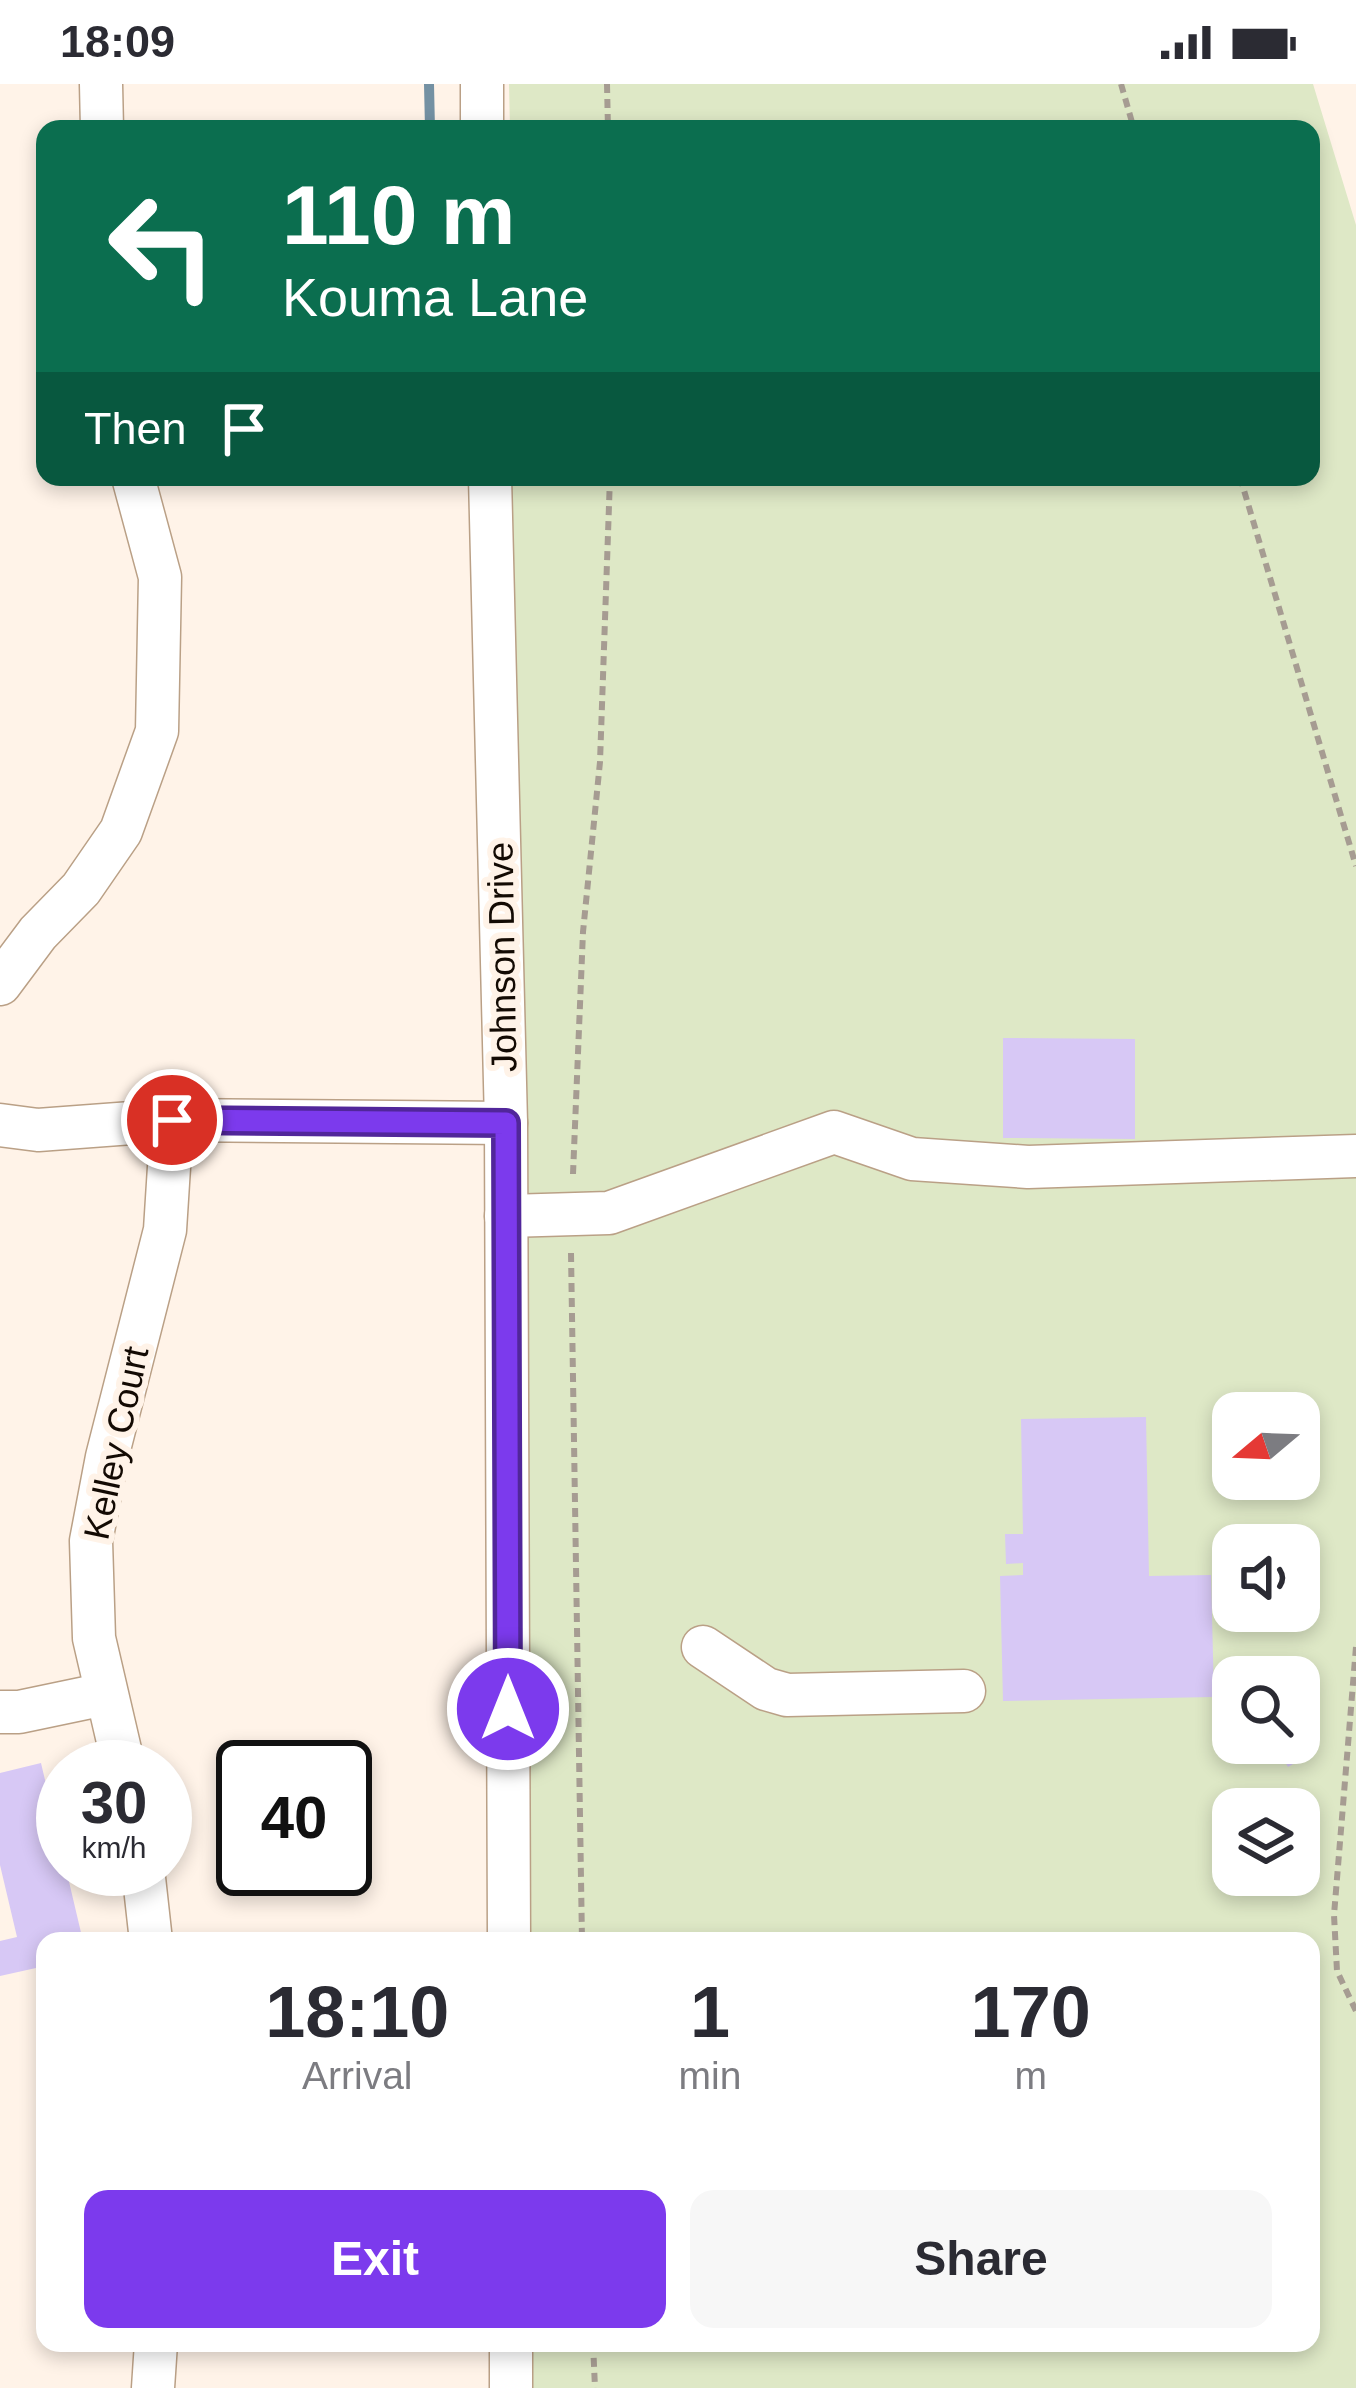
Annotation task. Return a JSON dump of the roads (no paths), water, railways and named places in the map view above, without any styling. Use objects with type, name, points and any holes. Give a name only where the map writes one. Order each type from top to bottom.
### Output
[{"type":"street","points":[[100,84],[102,120]]},
{"type":"street","points":[[482,84],[482,120]]},
{"type":"street","points":[[0,984],[38,933],[81,889],[121,832],[157,731],[160,577],[135,486]]},
{"type":"street","name":"Johnson Drive","points":[[490,486],[506,1123],[509,1932]]},
{"type":"street","points":[[0,1125],[38,1130],[172,1120],[506,1123]]},
{"type":"street","name":"Kelley Court","points":[[117,1740],[94,1638],[91,1541],[107,1456],[165,1230],[172,1120]]},
{"type":"street","points":[[506,1216],[609,1213],[834,1132],[911,1159],[1028,1167],[1356,1156]]},
{"type":"street","points":[[703,1647],[766,1689],[787,1695],[964,1691]]},
{"type":"street","points":[[0,1712],[104,1694]]},
{"type":"street","points":[[146,1896],[150,1932]]},
{"type":"street","points":[[153,2388],[155,2352]]},
{"type":"street","points":[[511,2352],[512,2388]]},
{"type":"waterway","points":[[429,84],[430,120]]}]
